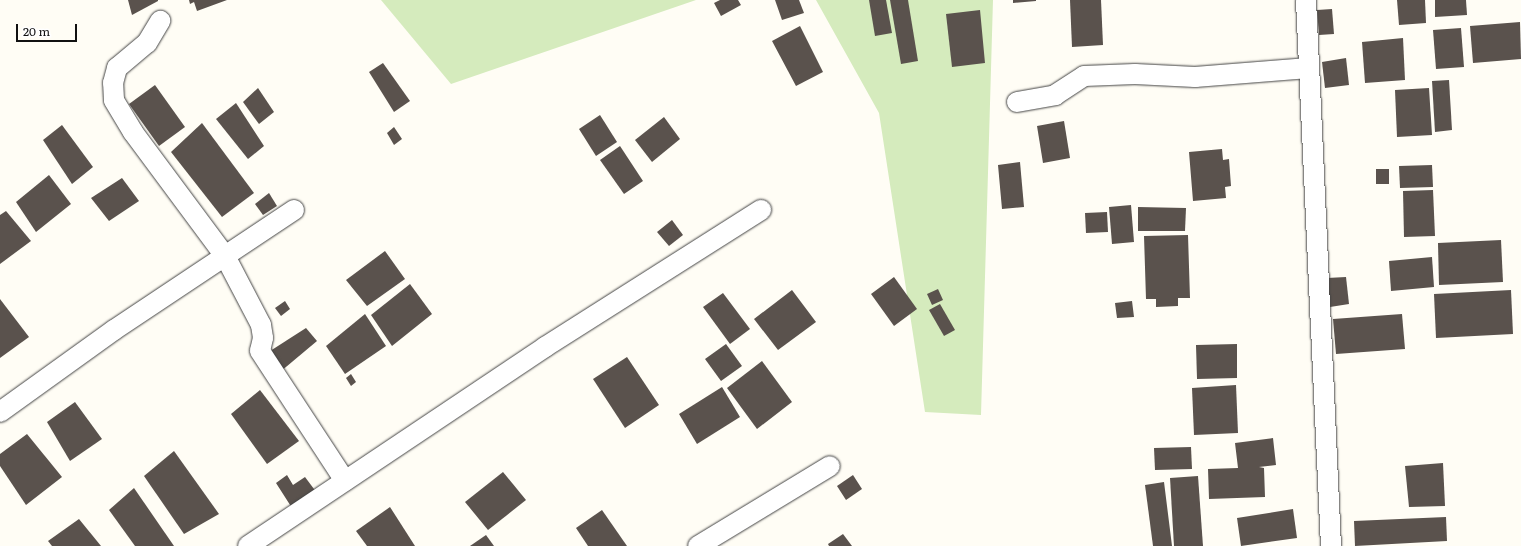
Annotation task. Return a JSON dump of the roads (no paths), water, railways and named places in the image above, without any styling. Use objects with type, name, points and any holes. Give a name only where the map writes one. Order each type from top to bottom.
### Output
[{"type":"street","points":[[1306,0],[1331,546]]},
{"type":"street","points":[[160,21],[147,43],[117,68],[113,83],[114,100],[133,132],[225,256],[261,325],[263,338],[260,351],[345,481]]},
{"type":"street","points":[[1017,102],[1055,95],[1084,76],[1135,74],[1195,77],[1309,68]]},
{"type":"street","points":[[0,412],[114,330],[294,210]]},
{"type":"street","points":[[248,546],[545,347],[761,210]]},
{"type":"street","points":[[698,546],[830,466]]}]
